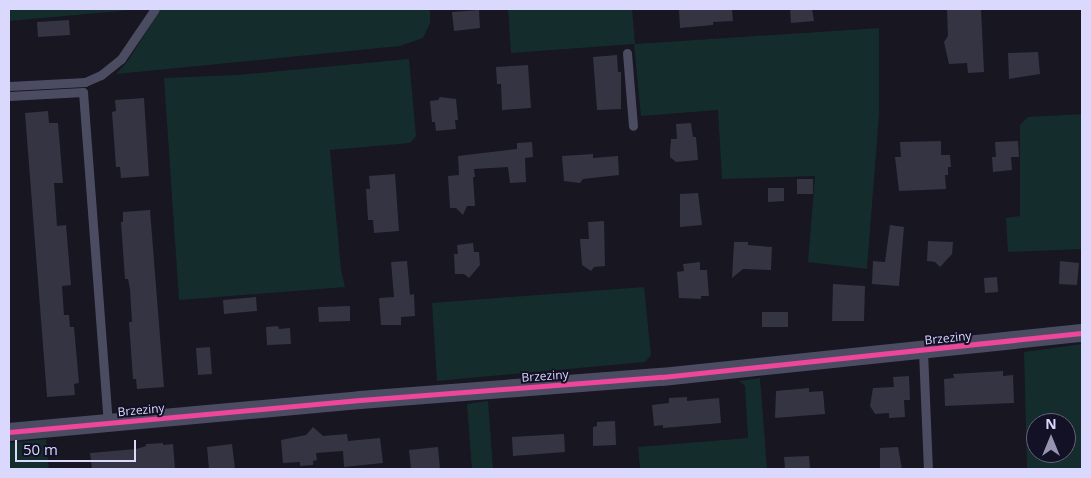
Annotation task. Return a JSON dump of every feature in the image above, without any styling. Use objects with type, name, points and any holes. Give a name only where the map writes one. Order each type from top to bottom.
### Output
[{"type":"street","name":"Brzeziny","points":[[9,432],[351,401],[662,377],[1082,333]]},
{"type":"lane","points":[[9,86],[85,82],[101,75],[121,59],[155,9]]},
{"type":"lane","points":[[627,53],[633,126]]},
{"type":"lane","points":[[9,96],[83,92],[108,423]]},
{"type":"lane","points":[[923,351],[928,469]]},
{"type":"green space","points":[[9,9],[142,9],[9,21]]},
{"type":"green space","points":[[161,9],[430,9],[430,23],[423,38],[400,46],[116,74],[127,62]]},
{"type":"green space","points":[[508,9],[632,9],[635,44],[879,28],[879,115],[867,269],[808,262],[815,176],[722,179],[718,110],[641,116],[634,44],[511,53]]},
{"type":"green space","points":[[409,59],[416,136],[410,143],[330,150],[341,270],[345,287],[179,300],[164,78],[237,75]]},
{"type":"green space","points":[[1082,114],[1082,249],[1008,252],[1006,218],[1020,216],[1020,125],[1028,117]]},
{"type":"green space","points":[[644,287],[651,355],[645,362],[437,381],[432,303]]},
{"type":"green space","points":[[1082,344],[1082,469],[1027,469],[1027,463],[1076,463],[1076,413],[1026,413],[1026,430],[1024,352]]},
{"type":"green space","points":[[760,378],[767,469],[640,469],[638,447],[748,438],[745,386],[739,381]]},
{"type":"green space","points":[[488,401],[493,469],[472,469],[467,404]]},
{"type":"green space","points":[[46,439],[49,469],[9,469],[9,443]]},
{"type":"building","points":[[679,9],[732,9],[733,21],[713,22],[713,25],[680,28]]},
{"type":"building","points":[[790,9],[812,9],[814,21],[791,23]]},
{"type":"building","points":[[947,9],[981,9],[984,72],[968,73],[967,63],[949,64],[944,42],[948,36]]},
{"type":"building","points":[[479,10],[480,28],[454,31],[452,12]]},
{"type":"building","points":[[69,20],[70,35],[38,37],[37,22]]},
{"type":"building","points":[[1038,52],[1040,74],[1009,79],[1008,53]]},
{"type":"building","points":[[617,55],[618,72],[621,72],[621,109],[597,110],[593,57]]},
{"type":"building","points":[[528,65],[531,108],[502,110],[501,84],[497,84],[496,67]]},
{"type":"building","points":[[440,97],[456,99],[458,120],[455,120],[456,129],[436,131],[435,122],[432,122],[430,101],[438,100]]},
{"type":"building","points":[[144,98],[149,176],[121,178],[120,167],[116,167],[112,112],[116,111],[115,100]]},
{"type":"building","points":[[48,111],[49,123],[58,123],[63,183],[54,183],[57,226],[66,225],[71,285],[62,286],[64,315],[69,315],[70,327],[74,327],[79,383],[74,384],[75,395],[47,397],[25,113]]},
{"type":"building","points":[[691,123],[693,137],[696,137],[698,160],[676,162],[670,157],[670,151],[671,139],[677,139],[676,124]]},
{"type":"building","points":[[941,141],[941,155],[950,155],[951,167],[948,167],[948,175],[945,175],[946,189],[899,191],[895,157],[901,157],[900,142]]},
{"type":"building","points":[[1018,141],[1019,157],[1011,157],[1012,170],[993,172],[992,157],[996,157],[995,142]]},
{"type":"building","points":[[532,142],[533,157],[525,158],[526,182],[510,183],[508,167],[474,169],[475,206],[467,206],[463,215],[456,208],[450,208],[448,176],[459,175],[458,156],[517,149],[517,143]]},
{"type":"building","points":[[593,154],[593,158],[618,156],[619,175],[583,179],[580,183],[564,181],[562,156]]},
{"type":"building","points":[[395,174],[399,231],[374,233],[373,220],[368,220],[366,189],[370,189],[369,176]]},
{"type":"building","points":[[797,179],[813,179],[813,194],[797,194]]},
{"type":"building","points":[[768,188],[784,188],[784,201],[768,202]]},
{"type":"building","points":[[698,193],[702,225],[680,227],[680,194]]},
{"type":"building","points":[[150,210],[164,387],[137,389],[136,379],[133,379],[129,322],[132,322],[130,289],[128,279],[125,279],[121,222],[123,222],[123,212]]},
{"type":"building","points":[[604,221],[605,266],[594,267],[591,271],[582,265],[580,239],[589,239],[588,222]]},
{"type":"building","points":[[890,225],[904,227],[899,286],[872,284],[873,261],[885,262]]},
{"type":"building","points":[[928,241],[953,242],[952,254],[940,267],[935,262],[927,261]]},
{"type":"building","points":[[734,242],[748,242],[748,245],[772,247],[771,270],[743,269],[732,278]]},
{"type":"building","points":[[473,243],[474,252],[479,252],[480,265],[469,278],[464,274],[455,274],[454,254],[458,254],[457,245]]},
{"type":"building","points":[[407,261],[410,295],[414,294],[415,316],[401,317],[401,325],[381,325],[379,298],[394,297],[391,262]]},
{"type":"building","points":[[1060,261],[1079,263],[1077,285],[1059,284]]},
{"type":"building","points":[[700,262],[700,270],[707,270],[709,296],[701,296],[701,299],[679,298],[677,272],[684,271],[683,264]]},
{"type":"building","points":[[997,277],[998,292],[985,293],[984,278]]},
{"type":"building","points":[[833,284],[865,286],[864,321],[832,321]]},
{"type":"building","points":[[256,297],[257,311],[224,314],[223,300]]},
{"type":"building","points":[[350,306],[350,321],[319,322],[318,307]]},
{"type":"building","points":[[762,312],[788,312],[788,327],[762,327]]},
{"type":"building","points":[[278,326],[279,329],[290,328],[291,344],[267,345],[266,327]]},
{"type":"building","points":[[210,347],[212,374],[198,375],[196,348]]},
{"type":"building","points":[[1003,371],[1003,376],[1013,375],[1014,403],[945,406],[944,379],[954,378],[953,374]]},
{"type":"building","points":[[909,376],[910,400],[904,400],[905,417],[889,418],[889,413],[875,414],[870,406],[873,388],[894,387],[893,377]]},
{"type":"building","points":[[809,388],[809,392],[823,391],[825,414],[775,418],[776,391]]},
{"type":"building","points":[[687,397],[687,401],[719,398],[721,423],[663,428],[663,425],[654,426],[652,405],[669,403],[669,398]]},
{"type":"building","points":[[615,421],[616,445],[593,446],[593,427],[597,426],[597,422]]},
{"type":"building","points":[[313,427],[323,436],[347,434],[348,441],[380,438],[383,463],[344,467],[343,451],[316,453],[317,460],[313,461],[313,465],[300,466],[300,462],[283,463],[281,440],[306,435]]},
{"type":"building","points":[[564,434],[565,452],[513,456],[512,437]]},
{"type":"building","points":[[163,443],[163,445],[173,444],[175,469],[92,469],[90,453],[136,449],[146,446],[146,444]]},
{"type":"building","points":[[232,444],[235,469],[209,469],[207,447]]},
{"type":"building","points":[[438,447],[440,469],[411,469],[409,450]]},
{"type":"building","points":[[898,447],[902,469],[880,469],[880,448]]},
{"type":"building","points":[[809,456],[810,469],[785,469],[784,457]]},
{"type":"cycle path","points":[[9,432],[360,400],[662,377],[1082,333]]}]
